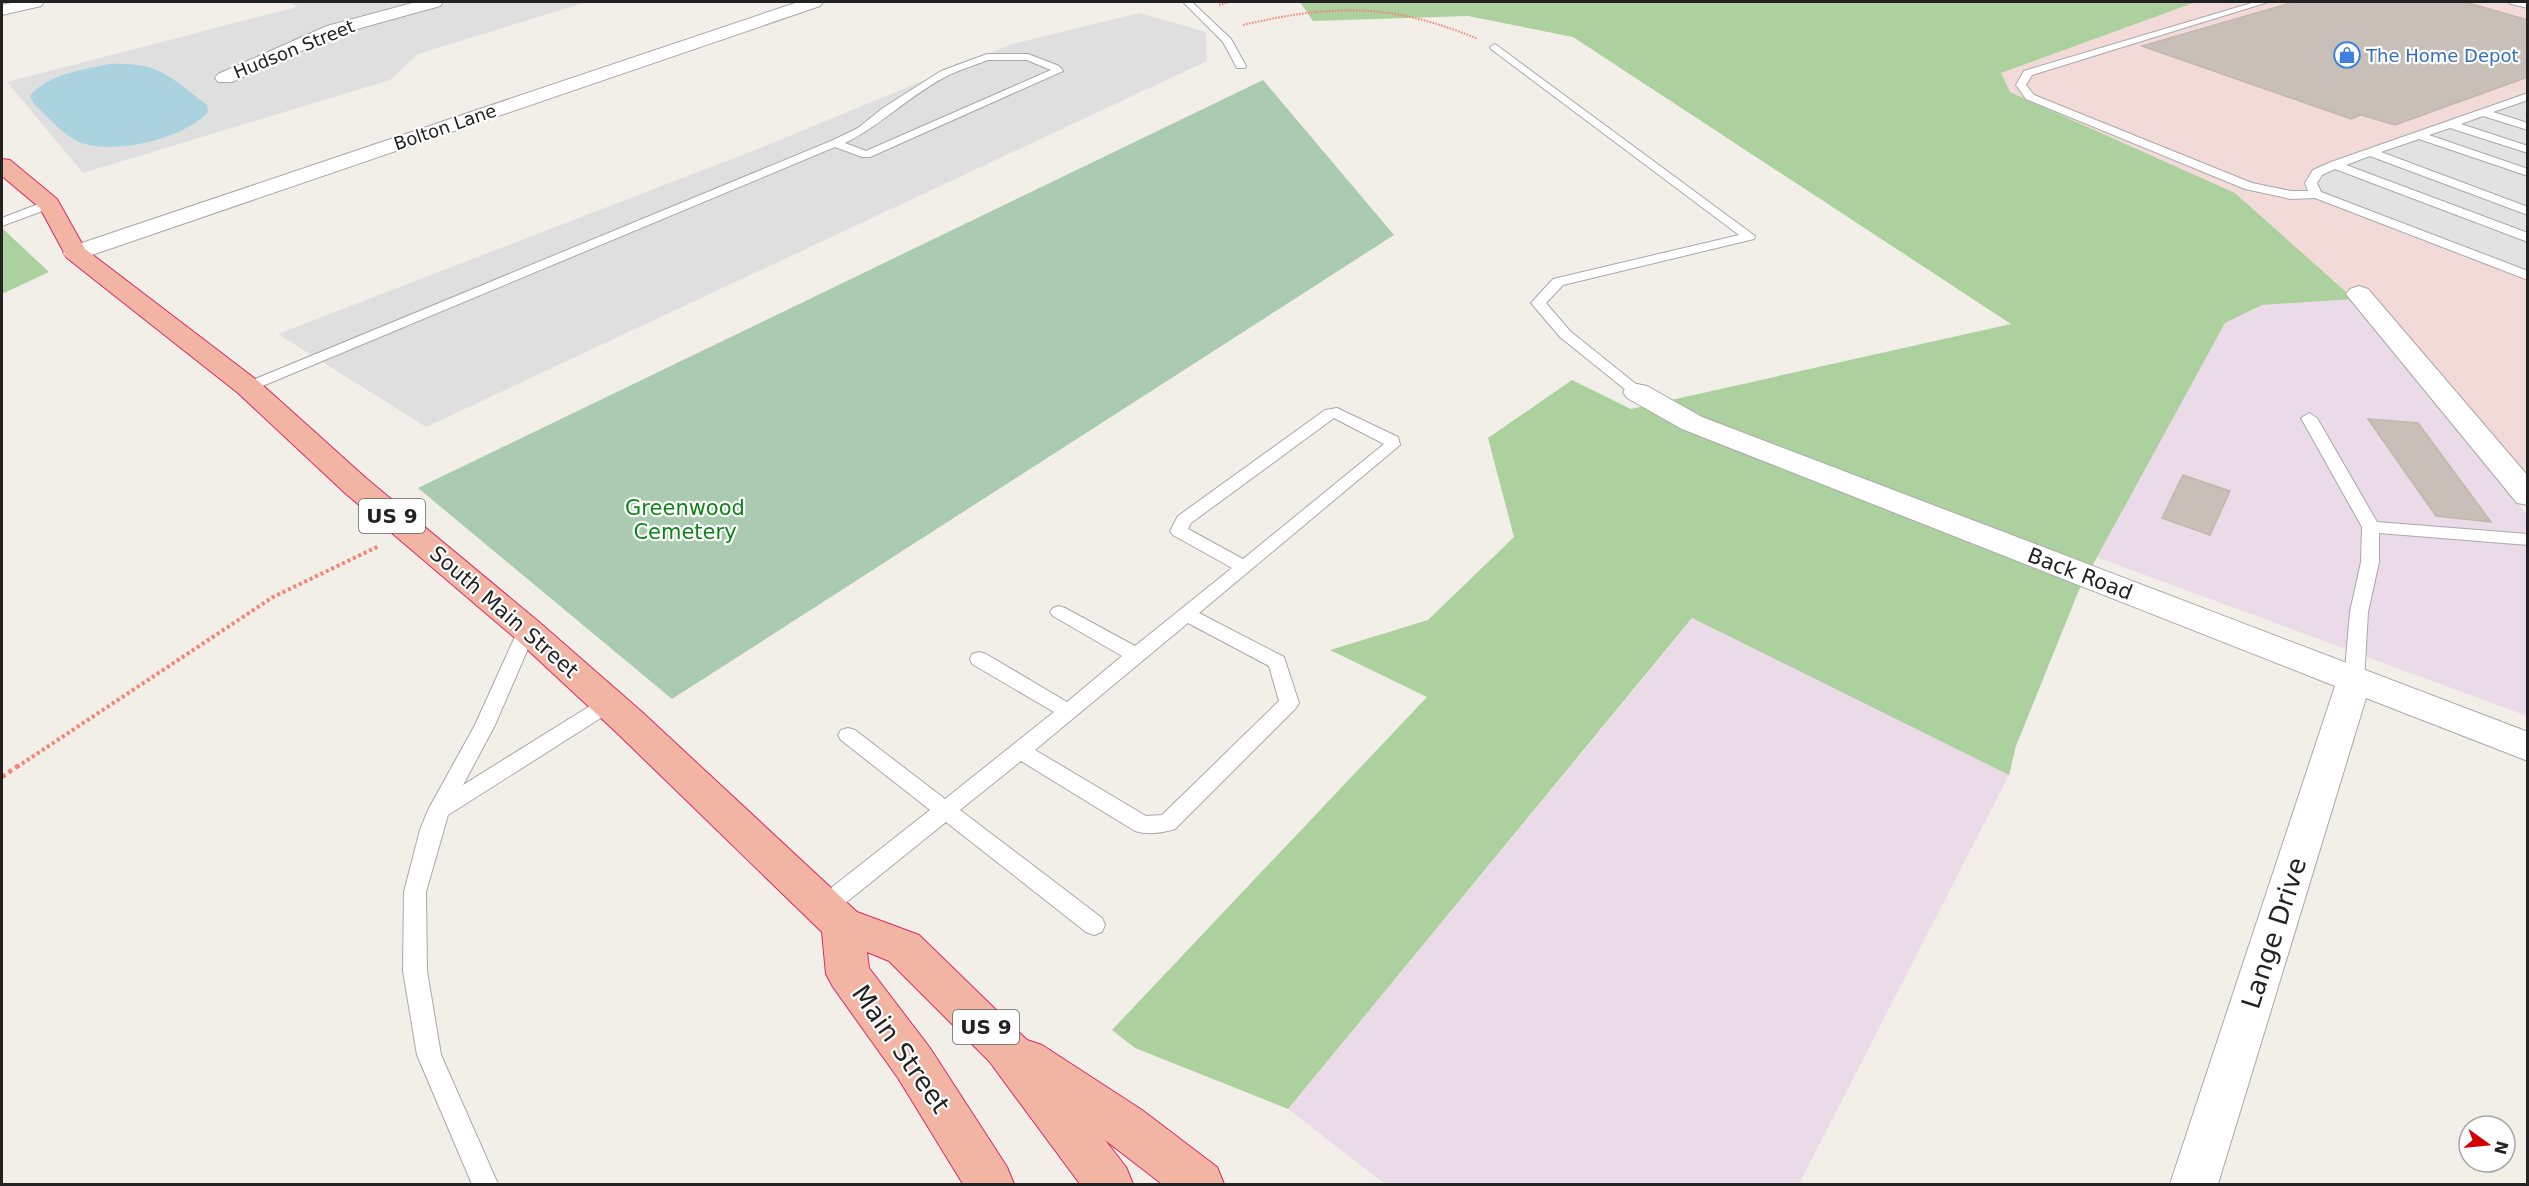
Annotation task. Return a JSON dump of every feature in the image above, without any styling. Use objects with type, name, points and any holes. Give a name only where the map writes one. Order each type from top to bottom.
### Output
[{"type":"highway","name":"South Main Street","points":[[2,165],[49,204],[75,253],[248,387],[357,486],[527,630],[833,915]]},
{"type":"highway","name":"US 9","points":[[833,915],[904,948],[1005,1046],[1109,1185]]},
{"type":"highway","name":"Main Street","points":[[833,915],[848,974],[914,1064],[990,1185]]},
{"type":"highway","points":[[1005,1046],[1125,1126],[1200,1185]]},
{"type":"street","points":[[2,10],[35,2]]},
{"type":"street","name":"Hudson Street","points":[[225,78],[333,30],[434,2]]},
{"type":"street","name":"Bolton Lane","points":[[75,253],[606,70],[814,2]]},
{"type":"street","points":[[2359,294],[2528,496]]},
{"type":"street","name":"Back Road","points":[[1636,392],[1692,423],[2528,747]]},
{"type":"street","name":"Lange Drive","points":[[2194,1185],[2354,681]]},
{"type":"lane","points":[[1187,2],[1227,41],[1241,66]]},
{"type":"lane","points":[[2263,2],[2028,74],[2021,85],[2030,97],[2249,186],[2290,195],[2316,194],[2528,276]]},
{"type":"lane","points":[[2514,2],[2528,5]]},
{"type":"lane","points":[[1495,47],[1749,236],[1558,282],[1538,303],[1565,334],[1636,392]]},
{"type":"lane","points":[[248,387],[835,143],[862,130],[887,110],[945,73],[987,57],[1028,57],[1055,68],[1058,72],[866,155],[835,143]]},
{"type":"lane","points":[[2316,194],[2311,183],[2317,173],[2369,152],[2527,96]]},
{"type":"lane","points":[[2482,112],[2528,127]]},
{"type":"lane","points":[[2450,123],[2528,150]]},
{"type":"lane","points":[[2418,135],[2528,174]]},
{"type":"lane","points":[[2369,152],[2528,211]]},
{"type":"lane","points":[[2335,165],[2528,238]]},
{"type":"lane","points":[[2,222],[49,204]]},
{"type":"lane","points":[[833,915],[946,810],[1020,751],[1392,446],[1392,440],[1337,413],[1330,412],[1184,520],[1179,531],[1244,567]]},
{"type":"lane","points":[[2308,418],[2371,527],[2370,562],[2358,623],[2354,681]]},
{"type":"lane","points":[[2371,527],[2528,540]]},
{"type":"lane","points":[[1059,612],[1135,655]]},
{"type":"lane","points":[[1020,751],[1143,825],[1167,823],[1289,702],[1277,662],[1186,614]]},
{"type":"lane","points":[[485,1185],[429,1054],[415,971],[415,892],[431,830],[439,810],[484,725],[527,630]]},
{"type":"lane","points":[[979,659],[1067,711]]},
{"type":"lane","points":[[439,810],[608,704]]},
{"type":"lane","points":[[848,735],[1094,925]]},
{"type":"path","points":[[1218,32],[1298,12],[1358,8],[1390,11],[1430,22],[1495,47]]},
{"type":"path","points":[[2,777],[273,597],[410,531]]},
{"type":"shaded area","points":[[289,2],[587,2],[418,54],[390,80],[83,173],[7,82],[297,7]]},
{"type":"shaded area","points":[[2196,2],[2527,2],[2527,502],[2354,299],[2235,193],[2010,92],[2001,73]]},
{"type":"shaded area","points":[[1140,13],[1206,32],[1207,61],[426,427],[278,334],[765,146],[1012,44]]},
{"type":"shaded area","points":[[2527,96],[2527,276],[2316,194],[2317,173]]},
{"type":"shaded area","points":[[2354,299],[2527,514],[2527,716],[2096,557],[2225,323],[2262,305]]},
{"type":"shaded area","points":[[1693,618],[2009,775],[1799,1184],[1385,1184],[1288,1109]]},
{"type":"green space","points":[[1300,2],[2196,2],[2001,73],[2010,92],[2235,193],[2354,299],[2262,305],[2225,323],[2079,590],[2016,746],[2009,775],[1692,618],[1288,1109],[1135,1048],[1112,1030],[1427,697],[1330,650],[1428,620],[1514,537],[1488,438],[1572,380],[1631,409],[2011,324],[1573,37],[1468,16],[1313,21]]},
{"type":"green space","name":"Greenwood Cemetery","points":[[1263,80],[1394,235],[672,699],[418,488]]},
{"type":"green space","points":[[2,228],[49,272],[2,294]]},
{"type":"water","points":[[109,64],[140,65],[152,68],[172,79],[207,105],[208,112],[184,129],[150,142],[99,147],[85,144],[64,133],[34,104],[30,96],[56,78]]},
{"type":"building","name":"The Home Depot","points":[[2294,2],[2465,2],[2528,20],[2528,77],[2395,125],[2361,115],[2351,119],[2142,46]]},
{"type":"building","points":[[2368,419],[2418,423],[2491,522],[2436,516]]},
{"type":"building","points":[[2183,475],[2230,491],[2210,535],[2162,518]]},
{"type":"place","name":"The Home Depot","points":[[2347,55]]}]
